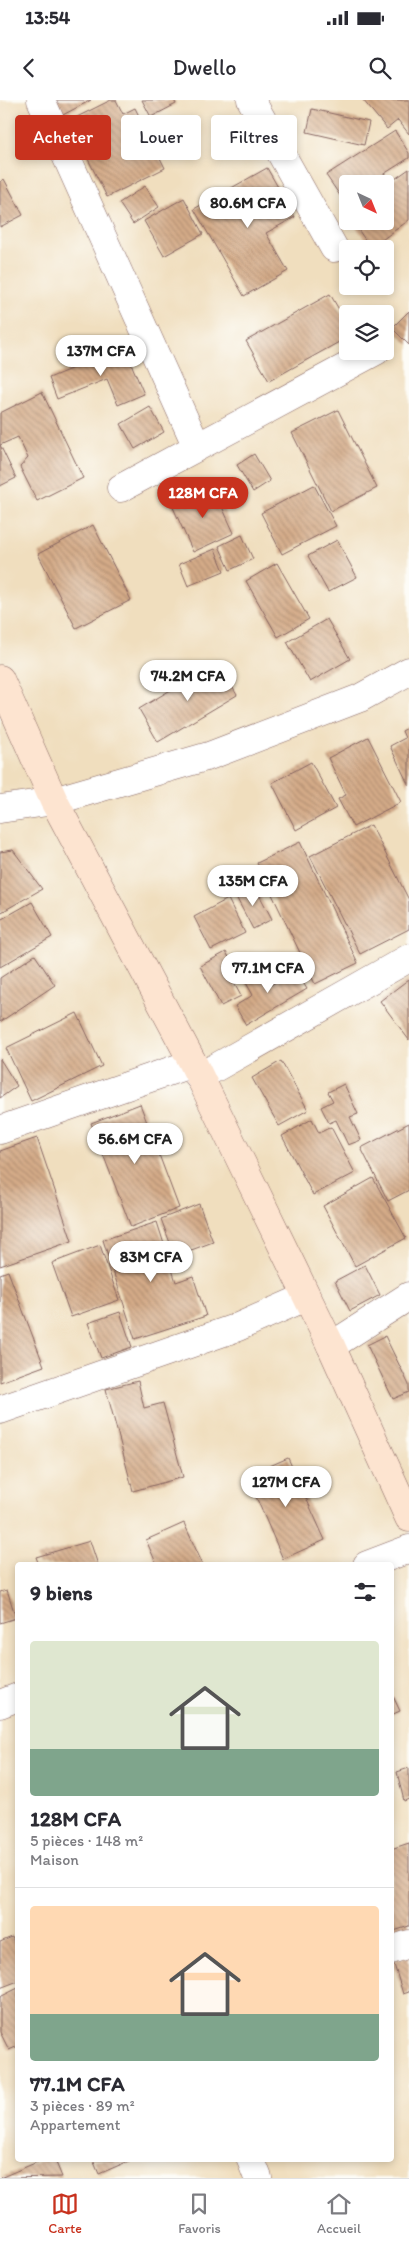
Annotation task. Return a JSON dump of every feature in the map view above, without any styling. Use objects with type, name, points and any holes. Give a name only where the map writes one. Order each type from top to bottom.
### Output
[{"type":"street","points":[[41,100],[197,447]]},
{"type":"street","points":[[251,100],[334,248]]},
{"type":"street","points":[[121,488],[359,360]]},
{"type":"street","points":[[0,809],[54,801],[209,756],[360,698],[409,671]]},
{"type":"street","points":[[0,679],[54,801],[196,1070],[331,1346],[409,1518]]},
{"type":"street","points":[[0,1130],[196,1070],[409,958]]},
{"type":"street","points":[[331,1346],[409,1296]]},
{"type":"street","points":[[0,1410],[238,1327],[306,1297]]},
{"type":"street","points":[[375,1562],[409,1549]]},
{"type":"street","points":[[0,1704],[15,1698]]},
{"type":"street","points":[[394,1949],[409,1944]]},
{"type":"street","points":[[253,2162],[258,2178]]},
{"type":"building","points":[[52,100],[91,100],[63,115],[60,115]]},
{"type":"building","points":[[111,100],[116,100],[123,114],[135,108],[138,115],[121,115],[121,160],[161,160],[165,168],[107,197],[88,160],[111,160],[111,115],[81,115]]},
{"type":"building","points":[[142,100],[174,100],[176,104],[155,115],[150,115]]},
{"type":"building","points":[[363,100],[409,100],[409,134],[398,120],[387,129]]},
{"type":"building","points":[[312,109],[369,122],[364,145],[307,132]]},
{"type":"building","points":[[395,131],[409,153],[409,158],[382,175],[339,175],[339,194],[326,175]]},
{"type":"building","points":[[267,168],[295,217],[266,233],[288,271],[244,296],[194,209]]},
{"type":"building","points":[[409,169],[409,220],[382,240],[365,240],[358,230],[394,230],[394,180]]},
{"type":"building","points":[[4,179],[23,215],[0,227],[0,182]]},
{"type":"building","points":[[145,186],[159,207],[133,224],[119,203]]},
{"type":"building","points":[[184,198],[203,234],[164,256],[144,221]]},
{"type":"building","points":[[330,294],[339,310],[339,342],[269,381],[246,341]]},
{"type":"building","points":[[409,311],[409,345],[394,330],[394,326]]},
{"type":"building","points":[[124,347],[144,394],[118,405],[107,379],[57,399],[49,378]]},
{"type":"building","points":[[42,392],[83,478],[37,501],[20,467],[28,458],[18,437],[0,445],[0,413]]},
{"type":"building","points":[[150,407],[164,432],[135,449],[121,424]]},
{"type":"building","points":[[338,410],[377,488],[331,511],[292,433]]},
{"type":"building","points":[[0,445],[16,478],[0,486]]},
{"type":"building","points":[[254,454],[270,481],[253,492],[237,465]]},
{"type":"building","points":[[314,485],[336,526],[282,554],[261,513]]},
{"type":"building","points":[[213,487],[234,533],[193,552],[172,505]]},
{"type":"building","points":[[93,525],[131,600],[76,628],[38,554]]},
{"type":"building","points":[[242,535],[253,559],[230,570],[219,546]]},
{"type":"building","points":[[337,540],[357,577],[328,592],[308,556]]},
{"type":"building","points":[[215,549],[224,571],[188,586],[179,564]]},
{"type":"building","points":[[277,563],[309,619],[278,637],[246,581]]},
{"type":"building","points":[[327,619],[350,659],[310,682],[287,642]]},
{"type":"building","points":[[217,662],[237,695],[158,742],[139,709]]},
{"type":"building","points":[[409,727],[409,786],[390,746],[405,738],[402,731]]},
{"type":"building","points":[[368,737],[401,802],[353,827],[338,799],[346,795],[328,758]]},
{"type":"building","points":[[311,762],[336,808],[296,830],[272,783]]},
{"type":"building","points":[[371,825],[409,900],[409,929],[360,954],[310,856]]},
{"type":"building","points":[[300,842],[358,963],[315,984],[257,863]]},
{"type":"building","points":[[13,850],[42,889],[0,913],[0,852]]},
{"type":"building","points":[[254,885],[272,919],[253,929],[235,895]]},
{"type":"building","points":[[228,899],[245,933],[211,950],[194,917]]},
{"type":"building","points":[[32,902],[52,937],[0,967],[0,920]]},
{"type":"building","points":[[226,952],[235,968],[228,972],[241,996],[221,1006],[200,966]]},
{"type":"building","points":[[35,955],[55,985],[0,1022],[0,978]]},
{"type":"building","points":[[260,966],[271,985],[295,970],[307,989],[246,1025],[235,1006],[253,995],[242,976]]},
{"type":"building","points":[[409,979],[409,1040],[380,1001]]},
{"type":"building","points":[[77,1013],[102,1066],[31,1101],[6,1048]]},
{"type":"building","points":[[0,1059],[17,1086],[0,1098]]},
{"type":"building","points":[[281,1061],[308,1110],[279,1126],[252,1078]]},
{"type":"building","points":[[344,1084],[358,1114],[350,1117],[361,1140],[348,1145],[336,1120],[329,1123],[321,1107],[333,1101],[328,1092]]},
{"type":"building","points":[[140,1104],[179,1208],[131,1227],[91,1123]]},
{"type":"building","points":[[312,1119],[319,1133],[331,1127],[355,1173],[313,1195],[282,1136]]},
{"type":"building","points":[[409,1123],[409,1190],[388,1201],[361,1148]]},
{"type":"building","points":[[37,1138],[72,1241],[0,1266],[0,1151]]},
{"type":"building","points":[[373,1178],[406,1238],[355,1266],[323,1206]]},
{"type":"building","points":[[199,1204],[213,1242],[175,1256],[161,1219]]},
{"type":"building","points":[[157,1222],[176,1282],[193,1276],[206,1316],[135,1339],[103,1240]]},
{"type":"building","points":[[100,1245],[119,1300],[71,1317],[52,1263]]},
{"type":"building","points":[[365,1265],[380,1295],[350,1311],[335,1281]]},
{"type":"building","points":[[8,1271],[44,1366],[0,1382],[0,1274]]},
{"type":"building","points":[[120,1312],[132,1347],[101,1358],[88,1323]]},
{"type":"building","points":[[385,1336],[409,1385],[409,1392],[393,1399],[367,1345]]},
{"type":"building","points":[[138,1381],[144,1408],[163,1403],[183,1477],[133,1491],[106,1389]]},
{"type":"building","points":[[288,1458],[325,1540],[283,1559],[247,1476]]},
{"type":"building","points":[[184,1523],[202,1562],[156,1562],[146,1540]]},
{"type":"building","points":[[90,1541],[97,1562],[38,1562],[36,1557]]},
{"type":"building","points":[[7,1590],[15,1618],[0,1623],[0,1592]]},
{"type":"building","points":[[394,1698],[400,1711],[394,1714]]},
{"type":"building","points":[[409,1768],[409,1799],[404,1801],[397,1772]]},
{"type":"building","points":[[409,1843],[409,1926],[394,1931],[394,1848]]},
{"type":"building","points":[[12,1937],[15,1945],[15,1982],[0,1988],[0,1942]]},
{"type":"building","points":[[409,1956],[409,1992],[403,1994],[394,1961]]},
{"type":"building","points":[[15,1990],[15,2047],[9,2050],[0,2032],[0,1997]]},
{"type":"building","points":[[37,2162],[56,2162],[62,2177],[0,2178]]},
{"type":"building","points":[[94,2162],[126,2162],[99,2174]]}]
